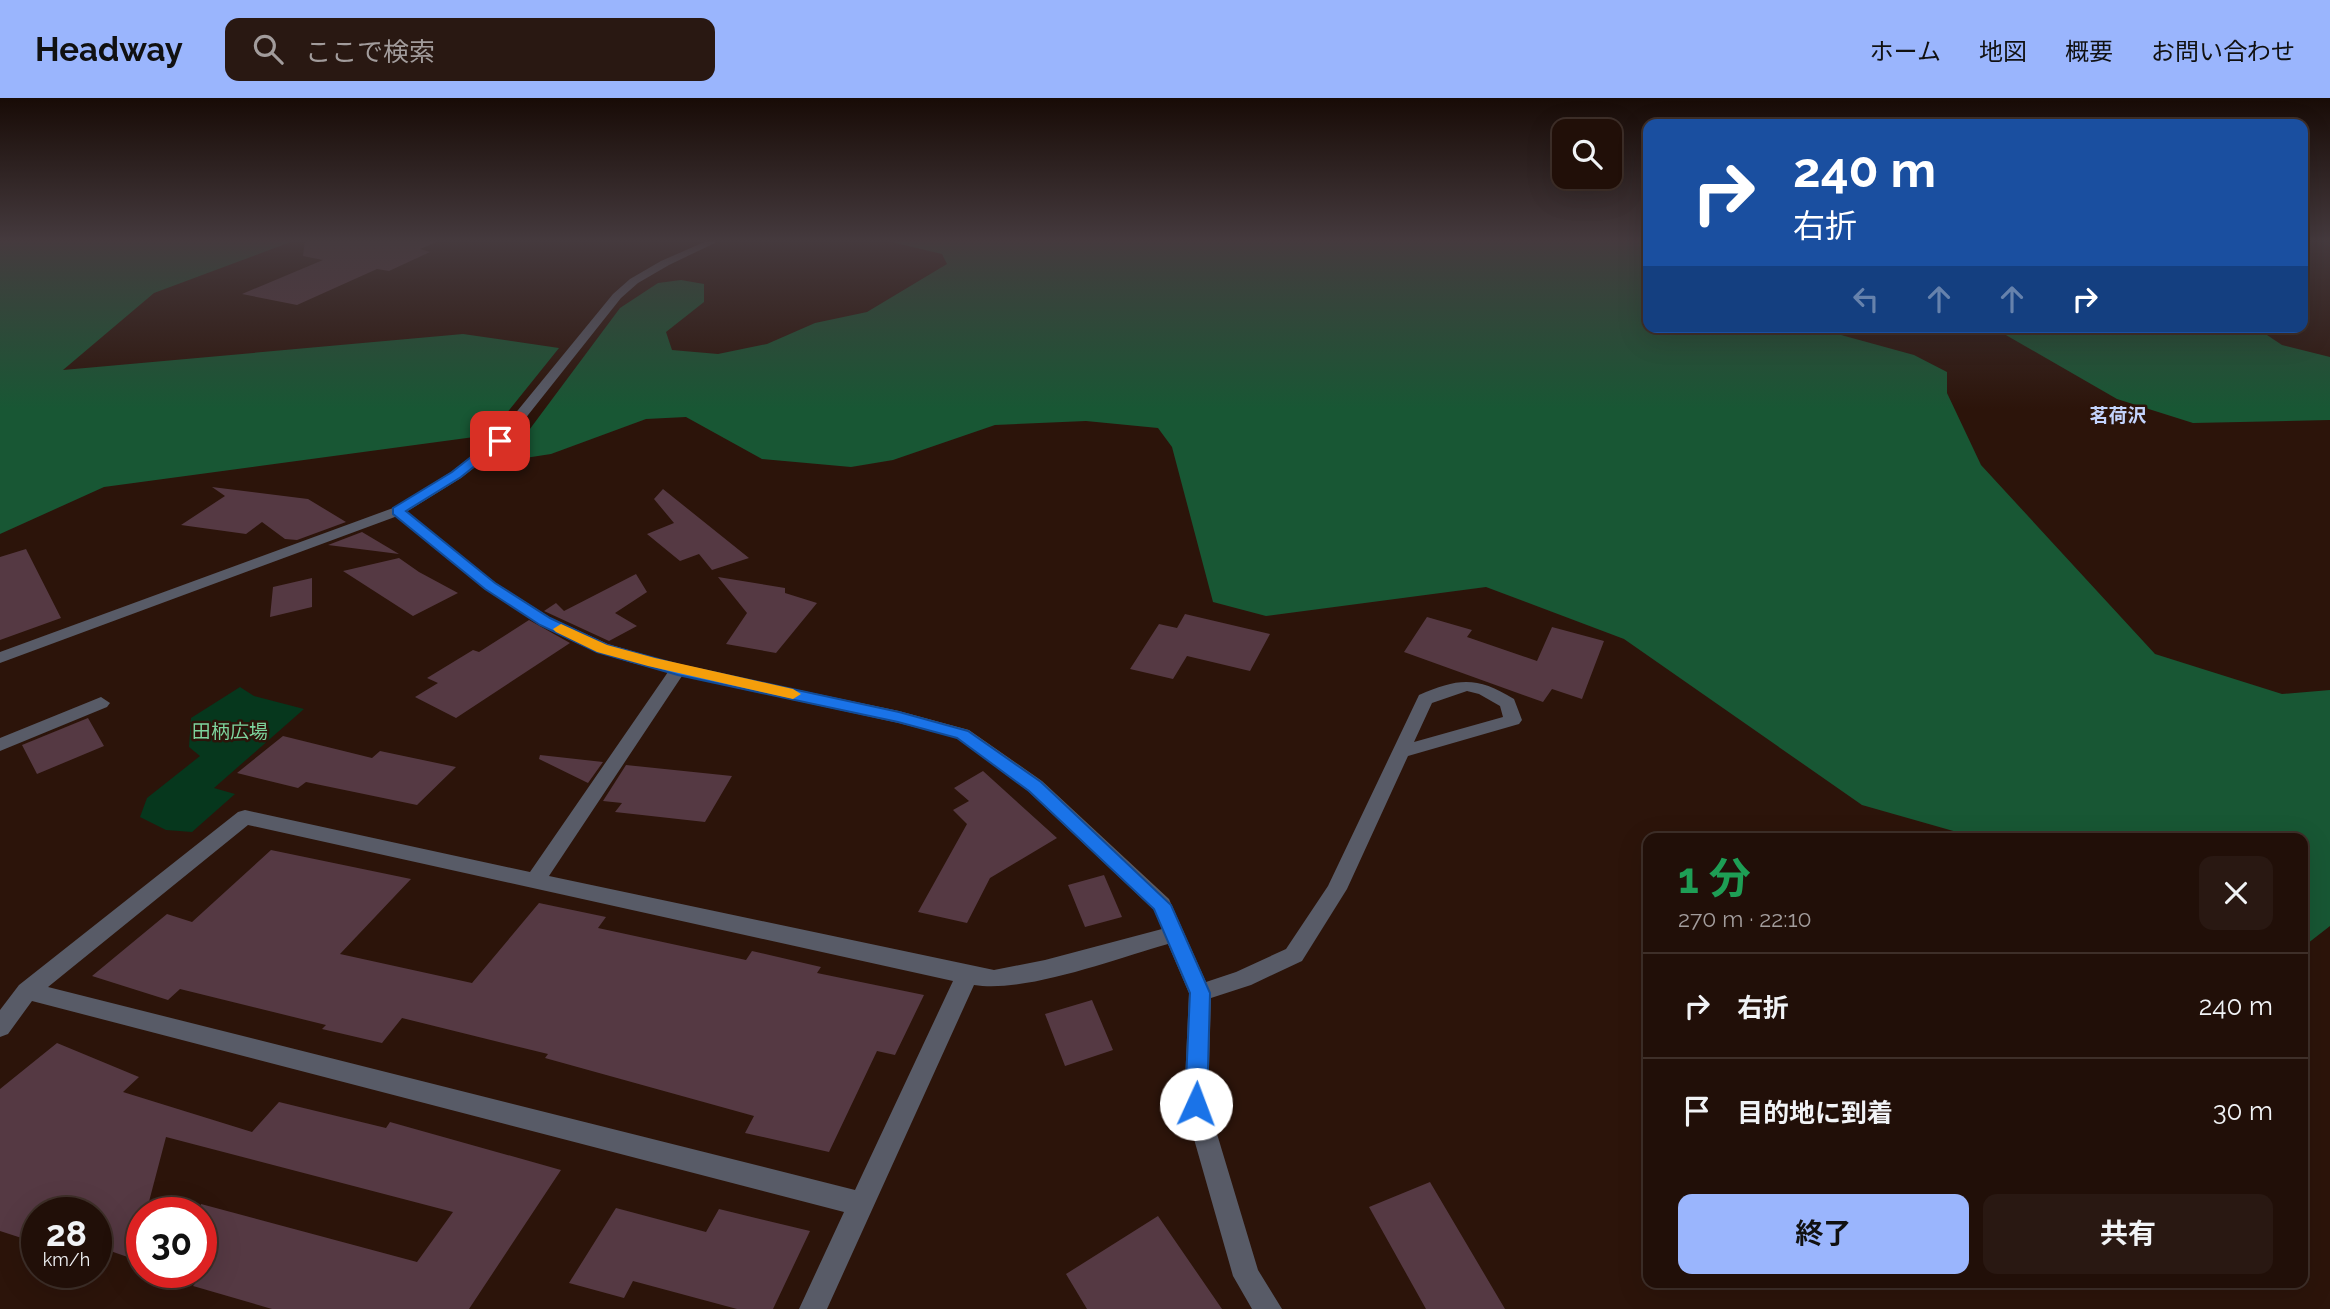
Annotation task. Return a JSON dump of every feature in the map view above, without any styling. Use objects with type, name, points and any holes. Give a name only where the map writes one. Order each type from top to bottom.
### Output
[{"type":"street","points":[[0,658],[398,511],[456,475],[500,441],[617,297]]},
{"type":"street","points":[[398,511],[490,586],[545,621],[602,648],[678,670],[899,717],[962,734],[1035,786],[1162,905],[1200,993],[1196,1104],[1246,1276],[1268,1309]]},
{"type":"street","points":[[535,881],[678,670]]},
{"type":"street","points":[[1200,993],[1243,979],[1294,955],[1337,889],[1401,752],[1426,699],[1458,684],[1485,688],[1508,703],[1513,720],[1401,752]]},
{"type":"street","points":[[0,745],[101,703]]},
{"type":"street","points":[[0,1027],[27,991],[245,817],[994,979],[1045,969],[1174,934]]},
{"type":"street","points":[[813,1309],[967,975]]},
{"type":"street","points":[[27,991],[861,1204]]},
{"type":"green space","points":[[0,297],[150,297],[63,370],[463,334],[559,348],[489,435],[104,487],[0,534]]},
{"type":"green space","points":[[637,297],[704,297],[704,302],[666,332],[672,350],[718,354],[767,344],[815,323],[867,312],[893,297],[1643,297],[1643,333],[1834,333],[1914,355],[1947,372],[1947,393],[1981,465],[2155,654],[2282,694],[2330,690],[2330,926],[2308,943],[2308,833],[1960,833],[1862,805],[1624,639],[1486,587],[1266,616],[1213,602],[1172,447],[1158,428],[1086,421],[995,425],[893,460],[851,467],[762,459],[686,417],[646,419],[551,454],[525,458],[515,449],[620,308]]},
{"type":"green space","points":[[2002,333],[2264,333],[2282,345],[2330,357],[2330,420],[2193,423],[2117,399]]},
{"type":"green space","name":"田柄広場","points":[[240,687],[254,696],[304,709],[214,788],[235,794],[192,832],[166,830],[140,817],[147,798],[200,756],[189,747],[191,718]]},
{"type":"building","points":[[255,297],[316,297],[297,305]]},
{"type":"building","points":[[212,487],[308,499],[346,522],[297,540],[285,539],[262,522],[246,534],[181,525],[225,496]]},
{"type":"building","points":[[663,489],[749,558],[712,570],[699,554],[680,561],[647,534],[674,523],[654,499]]},
{"type":"building","points":[[362,532],[399,554],[328,545]]},
{"type":"building","points":[[26,549],[61,618],[0,640],[0,557]]},
{"type":"building","points":[[399,558],[458,593],[413,616],[343,571]]},
{"type":"building","points":[[636,574],[647,592],[615,613],[637,626],[609,641],[544,611],[556,603],[564,611]]},
{"type":"building","points":[[718,577],[785,588],[785,593],[817,603],[776,653],[726,644],[747,613]]},
{"type":"building","points":[[312,578],[312,607],[270,617],[273,587]]},
{"type":"building","points":[[1185,614],[1270,634],[1250,671],[1187,656],[1173,679],[1130,669],[1159,624],[1177,628]]},
{"type":"building","points":[[1427,617],[1472,630],[1467,637],[1537,661],[1552,627],[1604,641],[1582,699],[1552,689],[1543,702],[1404,652]]},
{"type":"building","points":[[529,620],[570,643],[456,718],[415,697],[438,683],[427,678],[473,650],[479,652]]},
{"type":"building","points":[[88,718],[104,746],[37,774],[22,745]]},
{"type":"building","points":[[283,736],[372,758],[380,751],[456,767],[417,805],[306,782],[298,788],[237,773]]},
{"type":"building","points":[[540,755],[603,762],[588,783],[539,759]]},
{"type":"building","points":[[626,765],[732,776],[705,822],[615,812],[622,803],[603,801]]},
{"type":"building","points":[[983,771],[1057,838],[990,878],[967,923],[918,912],[967,824],[953,810],[969,801],[954,788]]},
{"type":"building","points":[[271,850],[411,879],[340,954],[472,983],[539,903],[606,917],[598,928],[746,960],[752,951],[821,967],[817,973],[924,995],[895,1055],[877,1051],[829,1152],[745,1133],[754,1116],[545,1058],[548,1054],[402,1018],[382,1043],[322,1029],[326,1025],[180,989],[168,1000],[92,976],[167,914],[192,922]]},
{"type":"building","points":[[1104,875],[1122,917],[1085,927],[1068,885]]},
{"type":"building","points":[[1092,1000],[1113,1050],[1065,1066],[1045,1014]]},
{"type":"building","points":[[57,1043],[139,1077],[123,1092],[252,1132],[279,1102],[386,1128],[390,1122],[561,1170],[469,1309],[272,1309],[200,1288],[217,1288],[217,1208],[417,1262],[453,1212],[166,1137],[150,1197],[126,1197],[126,1256],[112,1252],[112,1197],[21,1197],[21,1238],[0,1231],[0,1089]]},
{"type":"building","points":[[1430,1182],[1505,1309],[1426,1309],[1369,1207]]},
{"type":"building","points":[[616,1208],[706,1232],[719,1209],[810,1231],[773,1309],[737,1309],[633,1281],[624,1298],[569,1283]]},
{"type":"building","points":[[1158,1216],[1222,1309],[1087,1309],[1066,1274]]},
{"type":"slow traffic","points":[[561,629],[602,648],[653,663],[793,694]]},
{"type":"district","name":"茗荷沢","points":[[2118,415]]},
{"type":"route","points":[[500,441],[456,475],[398,511],[490,586],[545,621],[602,648],[678,670],[899,717],[962,734],[1035,786],[1162,905],[1200,993],[1196,1104]]}]
